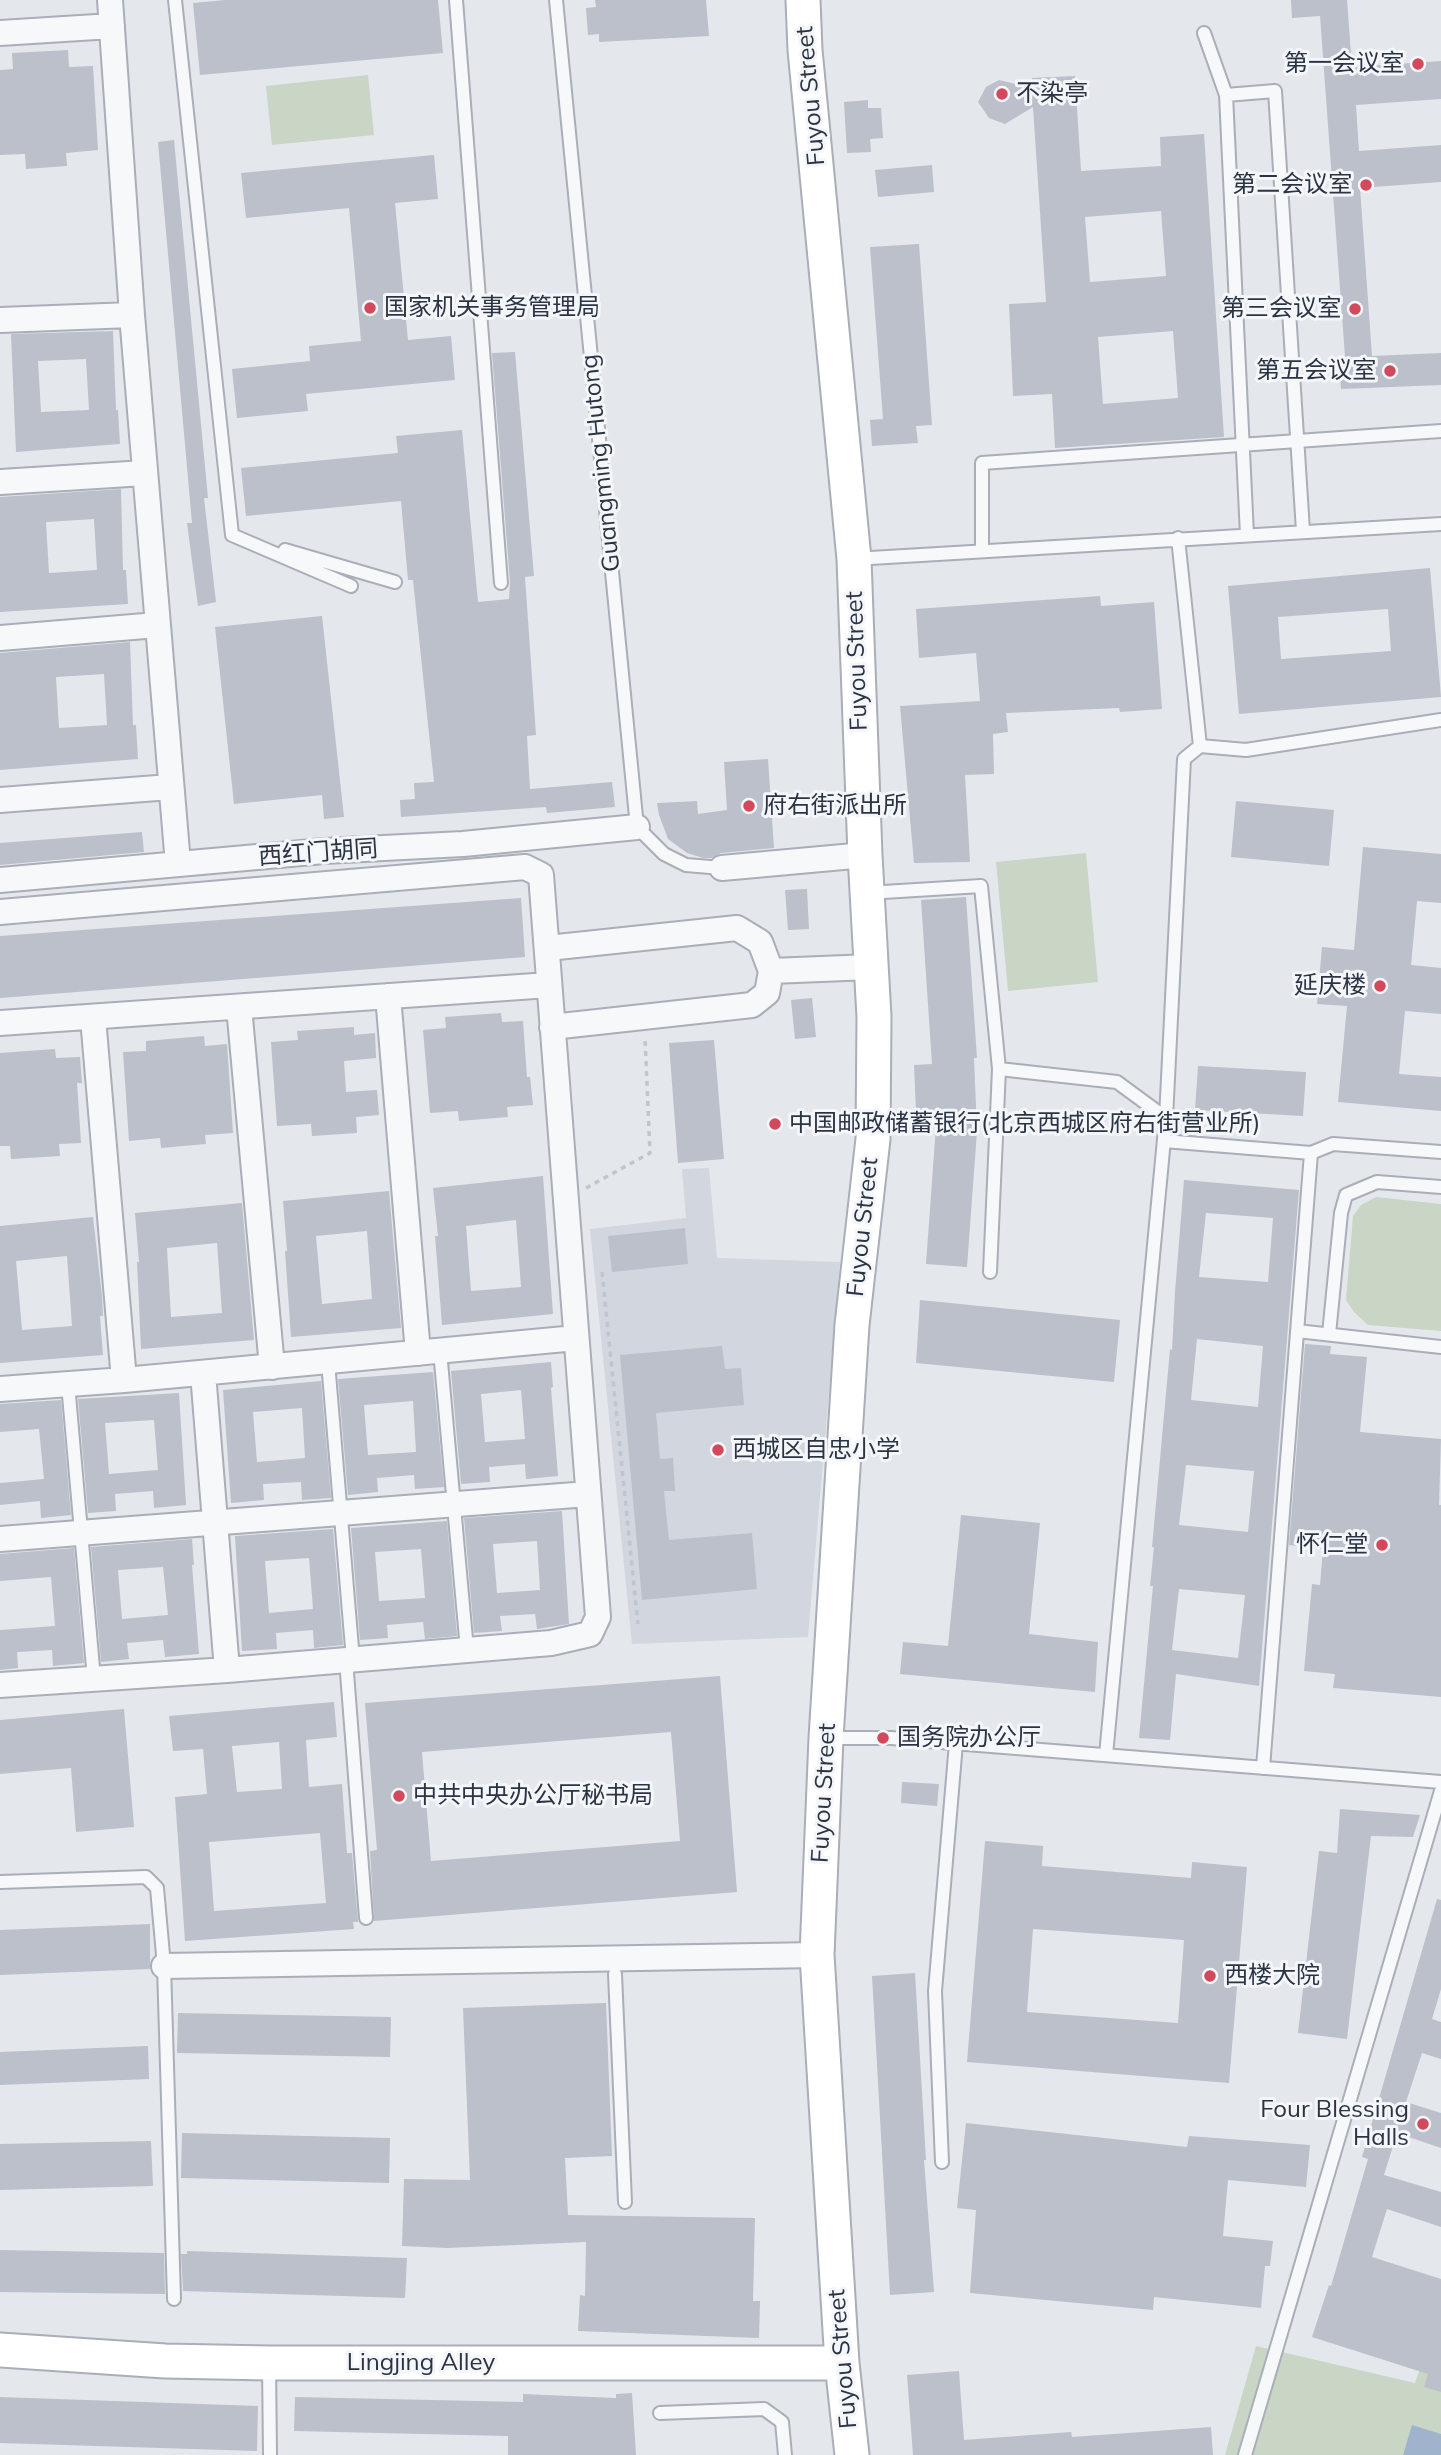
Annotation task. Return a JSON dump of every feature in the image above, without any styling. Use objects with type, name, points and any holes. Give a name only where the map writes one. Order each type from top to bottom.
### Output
[{"type":"main road","name":"Fuyou Street","points":[[803,0],[805,50],[854,559],[864,855],[874,1017],[873,1139],[852,1325],[826,1738],[817,1955],[842,2363],[852,2455]]},
{"type":"main road","name":"Lingjing Alley","points":[[0,2350],[165,2361],[269,2363],[842,2363]]},
{"type":"street","points":[[110,0],[132,315],[178,864]]},
{"type":"street","points":[[0,33],[112,26]]},
{"type":"street","points":[[0,320],[132,315]]},
{"type":"street","points":[[0,482],[145,473]]},
{"type":"street","points":[[0,638],[157,625]]},
{"type":"street","points":[[0,800],[170,787]]},
{"type":"street","name":"西红门胡同","points":[[0,880],[324,851],[463,844],[637,827]]},
{"type":"street","points":[[722,867],[864,855]]},
{"type":"street","points":[[0,912],[525,867],[541,876],[598,1617],[590,1634],[551,1643],[227,1670],[0,1685]]},
{"type":"street","points":[[548,948],[737,928],[760,942],[771,971],[767,993],[752,1005],[552,1027]]},
{"type":"street","points":[[771,971],[872,967]]},
{"type":"street","points":[[0,1023],[549,985]]},
{"type":"street","points":[[388,996],[429,1352]]},
{"type":"street","points":[[239,1007],[272,1367]]},
{"type":"street","points":[[93,1018],[124,1380]]},
{"type":"street","points":[[0,1389],[576,1338]]},
{"type":"street","points":[[203,1373],[227,1670]]},
{"type":"street","points":[[0,1539],[588,1494]]},
{"type":"street","points":[[164,1966],[817,1955]]},
{"type":"lane","points":[[175,0],[232,535]]},
{"type":"lane","points":[[456,0],[501,583]]},
{"type":"lane","name":"Guangming Hutong","points":[[556,0],[637,827]]},
{"type":"lane","points":[[1204,33],[1226,94],[1247,535]]},
{"type":"lane","points":[[1226,94],[1275,92],[1303,531]]},
{"type":"lane","points":[[982,550],[982,463],[1441,431]]},
{"type":"lane","points":[[854,559],[1441,524]]},
{"type":"lane","points":[[232,535],[395,582]]},
{"type":"lane","points":[[232,535],[352,586]]},
{"type":"lane","points":[[1178,538],[1200,746]]},
{"type":"lane","points":[[1106,1755],[1166,1118],[1184,759],[1200,746],[1246,750],[1441,720]]},
{"type":"lane","points":[[637,827],[664,854],[685,865],[722,867]]},
{"type":"lane","points":[[867,893],[981,886],[999,1069],[990,1272]]},
{"type":"lane","points":[[999,1069],[1117,1082],[1166,1118]]},
{"type":"lane","points":[[1164,1141],[1311,1153],[1333,1144],[1441,1152]]},
{"type":"lane","points":[[1263,1768],[1311,1153]]},
{"type":"lane","points":[[1329,1334],[1340,1213],[1346,1195],[1377,1182],[1441,1186]]},
{"type":"lane","points":[[1297,1331],[1441,1347]]},
{"type":"lane","points":[[429,1352],[454,1505],[467,1650]]},
{"type":"lane","points":[[328,1362],[341,1514],[366,1918]]},
{"type":"lane","points":[[68,1384],[94,1679]]},
{"type":"lane","points":[[826,1738],[891,1738],[1441,1782]]},
{"type":"lane","points":[[942,2162],[935,1990],[957,1743]]},
{"type":"lane","points":[[1245,2455],[1441,1791]]},
{"type":"lane","points":[[0,1882],[146,1877],[157,1888],[164,1966],[174,2299]]},
{"type":"lane","points":[[615,1974],[625,2202]]},
{"type":"lane","points":[[269,2363],[270,2455]]},
{"type":"lane","points":[[660,2413],[764,2409],[782,2422],[786,2455]]},
{"type":"path","points":[[566,1199],[650,1153],[644,1018]]},
{"type":"path","points":[[603,1272],[638,1624]]},
{"type":"shaded area","name":"西城区自忠小学","points":[[709,1168],[717,1258],[840,1262],[808,1637],[632,1644],[590,1229],[686,1218],[682,1169]]},
{"type":"green space","points":[[368,75],[374,135],[272,145],[266,86]]},
{"type":"green space","points":[[1086,853],[1098,982],[1008,991],[996,862]]},
{"type":"green space","points":[[1376,1197],[1441,1204],[1441,1331],[1368,1325],[1346,1300],[1353,1216],[1361,1205]]},
{"type":"green space","points":[[1441,2311],[1441,2455],[1225,2455],[1256,2346],[1415,2383]]},
{"type":"water","points":[[1412,2425],[1441,2434],[1441,2455],[1403,2455]]},
{"type":"building","points":[[225,0],[438,0],[443,53],[200,75],[193,3]]},
{"type":"building","points":[[595,0],[706,0],[709,36],[599,42],[599,34],[588,35],[586,8],[596,7]]},
{"type":"building","points":[[1291,0],[1347,0],[1352,67],[1441,61],[1441,99],[1356,105],[1359,151],[1441,145],[1441,182],[1360,188],[1372,356],[1441,353],[1441,385],[1341,389],[1339,358],[1345,357],[1320,16],[1292,18]]},
{"type":"building","points":[[68,50],[69,67],[93,66],[98,150],[66,153],[67,166],[26,169],[25,154],[0,155],[0,70],[13,69],[12,53]]},
{"type":"building","points":[[1075,76],[1081,171],[1161,166],[1160,137],[1204,134],[1224,437],[1055,448],[1052,394],[1013,396],[1009,304],[1046,302],[1033,107],[1005,124],[989,118],[978,102],[986,87],[999,80],[1032,88],[1032,78]],"holes":[[[1161,211],[1166,276],[1090,282],[1085,217]],[[1173,331],[1178,398],[1103,404],[1098,337]]]},
{"type":"building","points":[[868,100],[868,108],[881,108],[883,138],[870,139],[871,152],[847,153],[844,102]]},
{"type":"building","points":[[174,140],[208,498],[204,498],[216,602],[198,606],[187,523],[192,523],[158,142]]},
{"type":"building","points":[[434,155],[438,199],[395,203],[408,340],[451,336],[455,380],[306,394],[308,411],[237,418],[232,369],[310,361],[309,346],[361,341],[349,208],[246,218],[241,173]]},
{"type":"building","points":[[932,165],[934,192],[878,197],[875,170]]},
{"type":"building","points":[[919,244],[932,425],[916,426],[918,443],[872,446],[870,420],[883,419],[870,247]]},
{"type":"building","points":[[113,331],[120,444],[16,452],[11,334]],"holes":[[[86,359],[89,410],[41,412],[38,361]]]},
{"type":"building","points":[[515,352],[534,576],[525,577],[536,735],[527,736],[530,789],[612,782],[615,807],[547,813],[546,807],[401,817],[400,800],[415,799],[414,783],[434,782],[413,580],[408,580],[401,501],[246,516],[241,468],[398,453],[396,436],[462,430],[478,602],[509,599],[510,582],[492,353]]},
{"type":"building","points":[[121,489],[123,570],[126,570],[128,604],[0,612],[0,497]],"holes":[[[94,519],[97,570],[49,573],[46,522]]]},
{"type":"building","points":[[1430,568],[1441,697],[1239,714],[1228,586]],"holes":[[[1388,609],[1391,651],[1281,659],[1278,617]]]},
{"type":"building","points":[[1100,596],[1101,606],[1154,602],[1162,709],[1120,712],[1119,708],[1006,713],[1008,732],[993,734],[994,774],[965,775],[970,862],[914,863],[900,706],[980,701],[976,653],[919,658],[916,609]]},
{"type":"building","points":[[322,616],[344,817],[324,819],[322,795],[234,804],[215,627]]},
{"type":"building","points":[[130,642],[133,725],[136,725],[138,759],[0,770],[0,653]],"holes":[[[104,674],[107,725],[59,728],[56,677]]]},
{"type":"building","name":"府右街派出所","points":[[768,759],[774,848],[721,853],[711,858],[703,858],[687,853],[668,839],[657,803],[697,801],[698,814],[727,810],[724,762]]},
{"type":"building","points":[[1236,801],[1334,810],[1329,866],[1231,857]]},
{"type":"building","points":[[142,832],[144,852],[0,865],[0,843]]},
{"type":"building","name":"延庆楼","points":[[1363,847],[1441,854],[1441,903],[1417,901],[1411,965],[1441,968],[1441,1014],[1405,1011],[1399,1074],[1441,1077],[1441,1111],[1338,1102],[1347,1006],[1317,1004],[1322,947],[1354,950]]},
{"type":"building","points":[[807,889],[809,929],[788,930],[785,890]]},
{"type":"building","points":[[966,897],[977,1058],[974,1058],[977,1131],[967,1267],[926,1264],[937,1112],[916,1113],[914,1065],[932,1064],[921,900]]},
{"type":"building","points":[[521,898],[525,957],[0,998],[0,936]]},
{"type":"building","points":[[812,998],[816,1037],[795,1039],[791,1000]]},
{"type":"building","points":[[501,1013],[502,1022],[523,1021],[527,1077],[530,1077],[533,1105],[507,1107],[508,1117],[459,1121],[458,1111],[430,1113],[423,1030],[446,1028],[445,1017]]},
{"type":"building","points":[[354,1027],[354,1035],[375,1033],[376,1058],[344,1061],[346,1092],[377,1090],[379,1115],[356,1117],[357,1133],[312,1136],[311,1124],[277,1126],[271,1042],[298,1040],[297,1031]]},
{"type":"building","points":[[204,1036],[205,1046],[227,1044],[233,1133],[205,1135],[206,1144],[161,1148],[160,1138],[129,1141],[123,1052],[146,1051],[146,1041]]},
{"type":"building","points":[[714,1040],[724,1159],[678,1163],[669,1043]]},
{"type":"building","points":[[55,1049],[56,1058],[80,1057],[82,1083],[77,1083],[81,1143],[59,1144],[60,1156],[11,1159],[10,1146],[0,1146],[0,1053]]},
{"type":"building","points":[[1198,1066],[1306,1072],[1303,1116],[1195,1110]]},
{"type":"building","points":[[543,1176],[553,1314],[442,1325],[433,1188]],"holes":[[[516,1220],[521,1287],[471,1291],[466,1226]]]},
{"type":"building","points":[[1184,1180],[1299,1190],[1259,1686],[1176,1674],[1170,1740],[1139,1738],[1153,1586],[1150,1586],[1152,1547],[1170,1349],[1172,1350]],"holes":[[[1206,1213],[1273,1218],[1268,1282],[1199,1277]],[[1197,1339],[1263,1346],[1258,1407],[1191,1400]],[[1186,1465],[1254,1471],[1248,1532],[1179,1525]],[[1179,1589],[1245,1595],[1238,1658],[1172,1650]]]},
{"type":"building","points":[[389,1191],[401,1328],[291,1337],[283,1201]],"holes":[[[367,1231],[372,1299],[322,1304],[316,1236]]]},
{"type":"building","points":[[242,1203],[254,1340],[141,1349],[135,1213]],"holes":[[[217,1243],[222,1313],[171,1317],[167,1248]]]},
{"type":"building","points":[[93,1217],[102,1296],[103,1316],[100,1316],[103,1355],[0,1363],[0,1226]],"holes":[[[67,1256],[72,1326],[22,1330],[16,1261]]]},
{"type":"building","points":[[685,1228],[688,1264],[612,1272],[608,1236]]},
{"type":"building","points":[[920,1300],[1120,1320],[1114,1382],[916,1363]]},
{"type":"building","name":"怀仁堂","points":[[1305,1344],[1331,1346],[1330,1354],[1367,1357],[1360,1432],[1441,1439],[1441,1697],[1333,1688],[1335,1674],[1304,1671],[1312,1584],[1320,1585],[1323,1549],[1289,1545]]},
{"type":"building","points":[[722,1346],[725,1369],[741,1368],[744,1405],[656,1413],[660,1459],[673,1458],[675,1491],[664,1491],[669,1540],[752,1533],[757,1589],[642,1600],[620,1355]]},
{"type":"building","points":[[551,1362],[558,1476],[526,1479],[525,1464],[489,1467],[490,1482],[461,1484],[451,1371]],"holes":[[[521,1390],[525,1439],[485,1442],[481,1394]]]},
{"type":"building","points":[[433,1372],[444,1487],[415,1489],[414,1475],[377,1478],[378,1492],[348,1495],[338,1379]],"holes":[[[413,1401],[416,1452],[368,1455],[364,1405]]]},
{"type":"building","points":[[321,1381],[331,1498],[302,1500],[301,1482],[263,1484],[264,1500],[231,1503],[223,1390]],"holes":[[[302,1408],[305,1458],[257,1462],[253,1412]]]},
{"type":"building","points":[[179,1393],[186,1505],[154,1508],[153,1491],[115,1494],[116,1511],[88,1513],[78,1399]],"holes":[[[154,1420],[158,1470],[109,1474],[105,1423]]]},
{"type":"building","points":[[61,1400],[71,1515],[41,1518],[40,1501],[0,1505],[0,1483],[44,1479],[39,1429],[0,1432],[0,1404]]},
{"type":"building","points":[[562,1511],[569,1624],[537,1629],[535,1614],[500,1616],[502,1631],[474,1633],[464,1518]],"holes":[[[537,1541],[540,1590],[497,1593],[493,1544]]]},
{"type":"building","points":[[961,1515],[1040,1523],[1029,1634],[1098,1642],[1095,1692],[900,1674],[903,1642],[948,1646]]},
{"type":"building","points":[[447,1521],[457,1636],[425,1639],[423,1622],[387,1625],[388,1638],[360,1640],[351,1528]],"holes":[[[421,1549],[425,1598],[379,1601],[375,1552]]]},
{"type":"building","points":[[333,1529],[343,1645],[314,1648],[313,1630],[276,1633],[277,1649],[242,1651],[235,1536]],"holes":[[[309,1558],[313,1609],[269,1613],[265,1561]]]},
{"type":"building","points":[[192,1539],[199,1654],[165,1657],[163,1640],[127,1643],[129,1659],[101,1662],[91,1547]],"holes":[[[163,1567],[168,1615],[122,1619],[118,1570]]]},
{"type":"building","points":[[74,1548],[84,1663],[53,1666],[52,1650],[17,1652],[18,1668],[0,1670],[0,1630],[55,1626],[51,1577],[0,1581],[0,1554]]},
{"type":"building","name":"中共中央办公厅秘书局","points":[[720,1676],[737,1892],[374,1921],[370,1851],[377,1850],[365,1703]],"holes":[[[671,1732],[680,1841],[431,1861],[422,1752]]]},
{"type":"building","points":[[334,1702],[337,1737],[306,1740],[309,1787],[342,1784],[347,1853],[352,1853],[358,1922],[353,1922],[354,1929],[185,1941],[175,1797],[207,1794],[203,1749],[173,1751],[169,1716]],"holes":[[[279,1742],[282,1789],[237,1792],[232,1746]],[[320,1833],[326,1903],[214,1911],[209,1842]]]},
{"type":"building","points":[[124,1709],[134,1827],[76,1832],[71,1768],[0,1774],[0,1720]]},
{"type":"building","points":[[902,1782],[939,1784],[937,1806],[901,1803]]},
{"type":"building","points":[[1340,1809],[1420,1815],[1413,1837],[1371,1836],[1347,2039],[1298,2033],[1319,1851],[1337,1853]]},
{"type":"building","name":"西楼大院","points":[[985,1841],[1043,1846],[1042,1866],[1191,1878],[1192,1862],[1247,1867],[1229,2083],[967,2062]],"holes":[[[1033,1929],[1184,1940],[1178,2023],[1027,2012]]]},
{"type":"building","points":[[1437,1899],[1441,1900],[1441,1989],[1432,2019],[1441,2022],[1441,2059],[1422,2053],[1406,2102],[1441,2113],[1441,2148],[1397,2133],[1384,2175],[1441,2192],[1441,2227],[1387,2209],[1372,2257],[1441,2279],[1441,2392],[1424,2387],[1428,2374],[1312,2337],[1329,2285],[1331,2286],[1368,2159],[1362,2157]]},
{"type":"building","points":[[150,1924],[150,1969],[0,1975],[0,1930]]},
{"type":"building","points":[[915,1973],[924,2160],[934,2292],[890,2295],[872,1976]]},
{"type":"building","points":[[606,2003],[612,2156],[565,2158],[568,2215],[755,2218],[753,2301],[760,2301],[759,2338],[578,2331],[580,2295],[585,2296],[586,2242],[447,2248],[402,2246],[404,2179],[470,2180],[463,2008]]},
{"type":"building","points":[[178,2013],[391,2017],[390,2057],[177,2053]]},
{"type":"building","points":[[148,2046],[149,2079],[0,2085],[0,2052]]},
{"type":"building","points":[[966,2123],[1187,2147],[1189,2136],[1310,2145],[1306,2187],[1228,2180],[1223,2236],[1273,2241],[1270,2266],[1265,2266],[1261,2308],[1154,2297],[1153,2310],[970,2293],[976,2210],[957,2208]]},
{"type":"building","points":[[182,2133],[390,2138],[389,2183],[181,2178]]},
{"type":"building","points":[[151,2141],[153,2186],[0,2190],[0,2144]]},
{"type":"building","points":[[0,2250],[164,2253],[165,2294],[0,2292]]},
{"type":"building","points":[[187,2251],[407,2258],[405,2298],[183,2291],[181,2254],[187,2254]]},
{"type":"building","points":[[959,2371],[964,2440],[1071,2432],[1072,2437],[1211,2427],[1213,2455],[913,2455],[907,2375]]},
{"type":"building","points":[[632,2393],[636,2455],[508,2455],[508,2436],[294,2431],[295,2397],[523,2402],[523,2394],[616,2398],[616,2394]]},
{"type":"building","points":[[0,2397],[258,2406],[257,2451],[0,2443]]},
{"type":"place","name":"第一会议室","points":[[1418,64]]},
{"type":"place","name":"不染亭","points":[[1002,94]]},
{"type":"place","name":"第二会议室","points":[[1366,185]]},
{"type":"place","name":"国家机关事务管理局","points":[[370,308]]},
{"type":"place","name":"第三会议室","points":[[1355,309]]},
{"type":"place","name":"第五会议室","points":[[1390,371]]},
{"type":"place","name":"府右街派出所","points":[[749,806]]},
{"type":"place","name":"延庆楼","points":[[1380,986]]},
{"type":"place","name":"中国邮政储蓄银行(北京西城区府右街营业所)","points":[[775,1124]]},
{"type":"place","name":"西城区自忠小学","points":[[718,1450]]},
{"type":"place","name":"怀仁堂","points":[[1382,1545]]},
{"type":"place","name":"国务院办公厅","points":[[883,1738]]},
{"type":"place","name":"中共中央办公厅秘书局","points":[[399,1796]]},
{"type":"place","name":"西楼大院","points":[[1210,1976]]},
{"type":"place","name":"Four Blessing Halls","points":[[1423,2124]]}]
